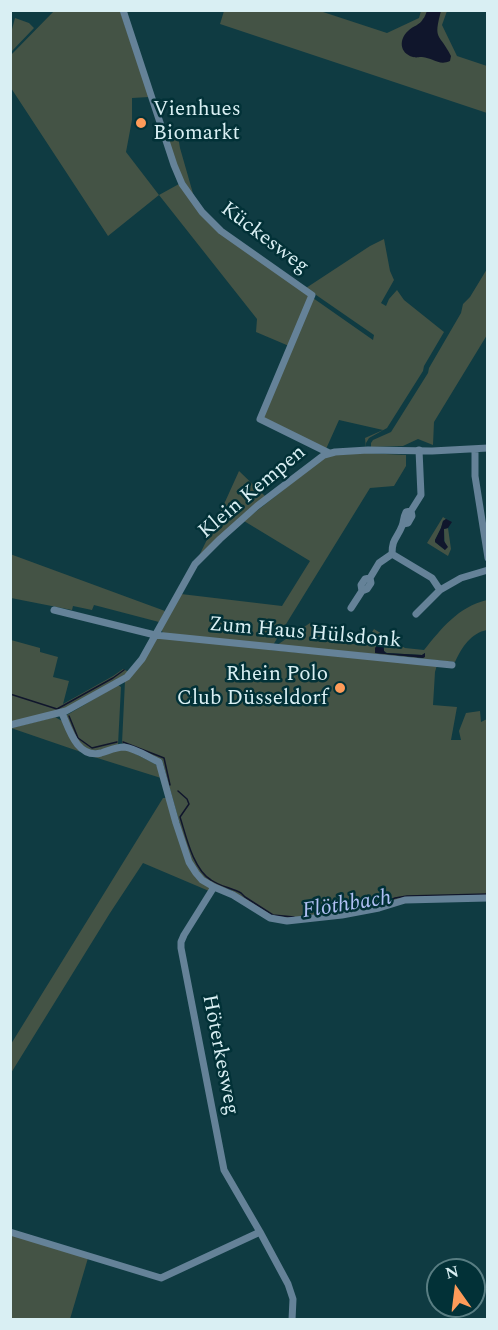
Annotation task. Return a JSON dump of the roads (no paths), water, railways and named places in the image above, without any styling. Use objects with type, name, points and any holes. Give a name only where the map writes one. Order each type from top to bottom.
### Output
[{"type":"street","name":"Kückesweg","points":[[123,10],[182,184],[202,212],[221,231],[312,295],[260,419],[329,453]]},
{"type":"street","name":"Klein Kempen","points":[[10,725],[62,713],[127,677],[137,666],[190,571],[202,557],[257,506],[329,453],[488,448]]},
{"type":"street","points":[[475,449],[476,480],[488,558]]},
{"type":"street","points":[[392,554],[393,540],[403,524],[402,519],[406,512],[411,511],[420,495],[419,450]]},
{"type":"street","points":[[351,608],[362,591],[361,585],[365,579],[370,578],[379,563],[392,554]]},
{"type":"street","points":[[392,554],[432,578],[440,590]]},
{"type":"street","points":[[416,614],[440,590],[461,578],[488,570]]},
{"type":"street","points":[[54,610],[155,635]]},
{"type":"street","name":"Zum Haus Hülsdonk","points":[[155,635],[452,665]]},
{"type":"street","points":[[62,713],[75,743],[86,752],[98,754],[126,747],[159,762],[189,862],[196,873],[202,880],[233,895],[270,918],[286,921],[342,915],[405,900],[488,898]]},
{"type":"street","name":"Höterkesweg","points":[[214,887],[184,935],[181,948],[224,1170],[290,1289],[293,1302],[292,1320]]},
{"type":"street","points":[[10,1232],[161,1278],[260,1232]]},
{"type":"water","points":[[427,11],[441,11],[437,32],[451,56],[450,61],[443,63],[413,57],[403,49],[402,42],[405,34],[422,21]]},
{"type":"water","points":[[446,519],[452,522],[448,528],[444,529],[444,541],[448,547],[445,550],[435,540]]},
{"type":"water","points":[[378,635],[383,641],[386,653],[422,655],[425,653],[425,657],[375,653],[375,648],[380,641]]},
{"type":"waterway","points":[[10,694],[57,709],[124,670]]},
{"type":"waterway","name":"Flöthbach","points":[[69,716],[78,738],[92,748],[117,742]]},
{"type":"waterway","name":"Flöthbach","points":[[123,742],[164,758],[170,785]]},
{"type":"waterway","name":"Flöthbach","points":[[178,791],[189,804],[180,817],[191,852],[205,875],[214,882],[241,893],[273,915],[294,917]]},
{"type":"waterway","name":"Flöthbach","points":[[322,914],[384,903],[407,896],[488,894]]},
{"type":"place","name":"Vienhues Biomarkt","points":[[141,123]]},
{"type":"place","name":"Rhein Polo Club Düsseldorf","points":[[340,688]]}]
